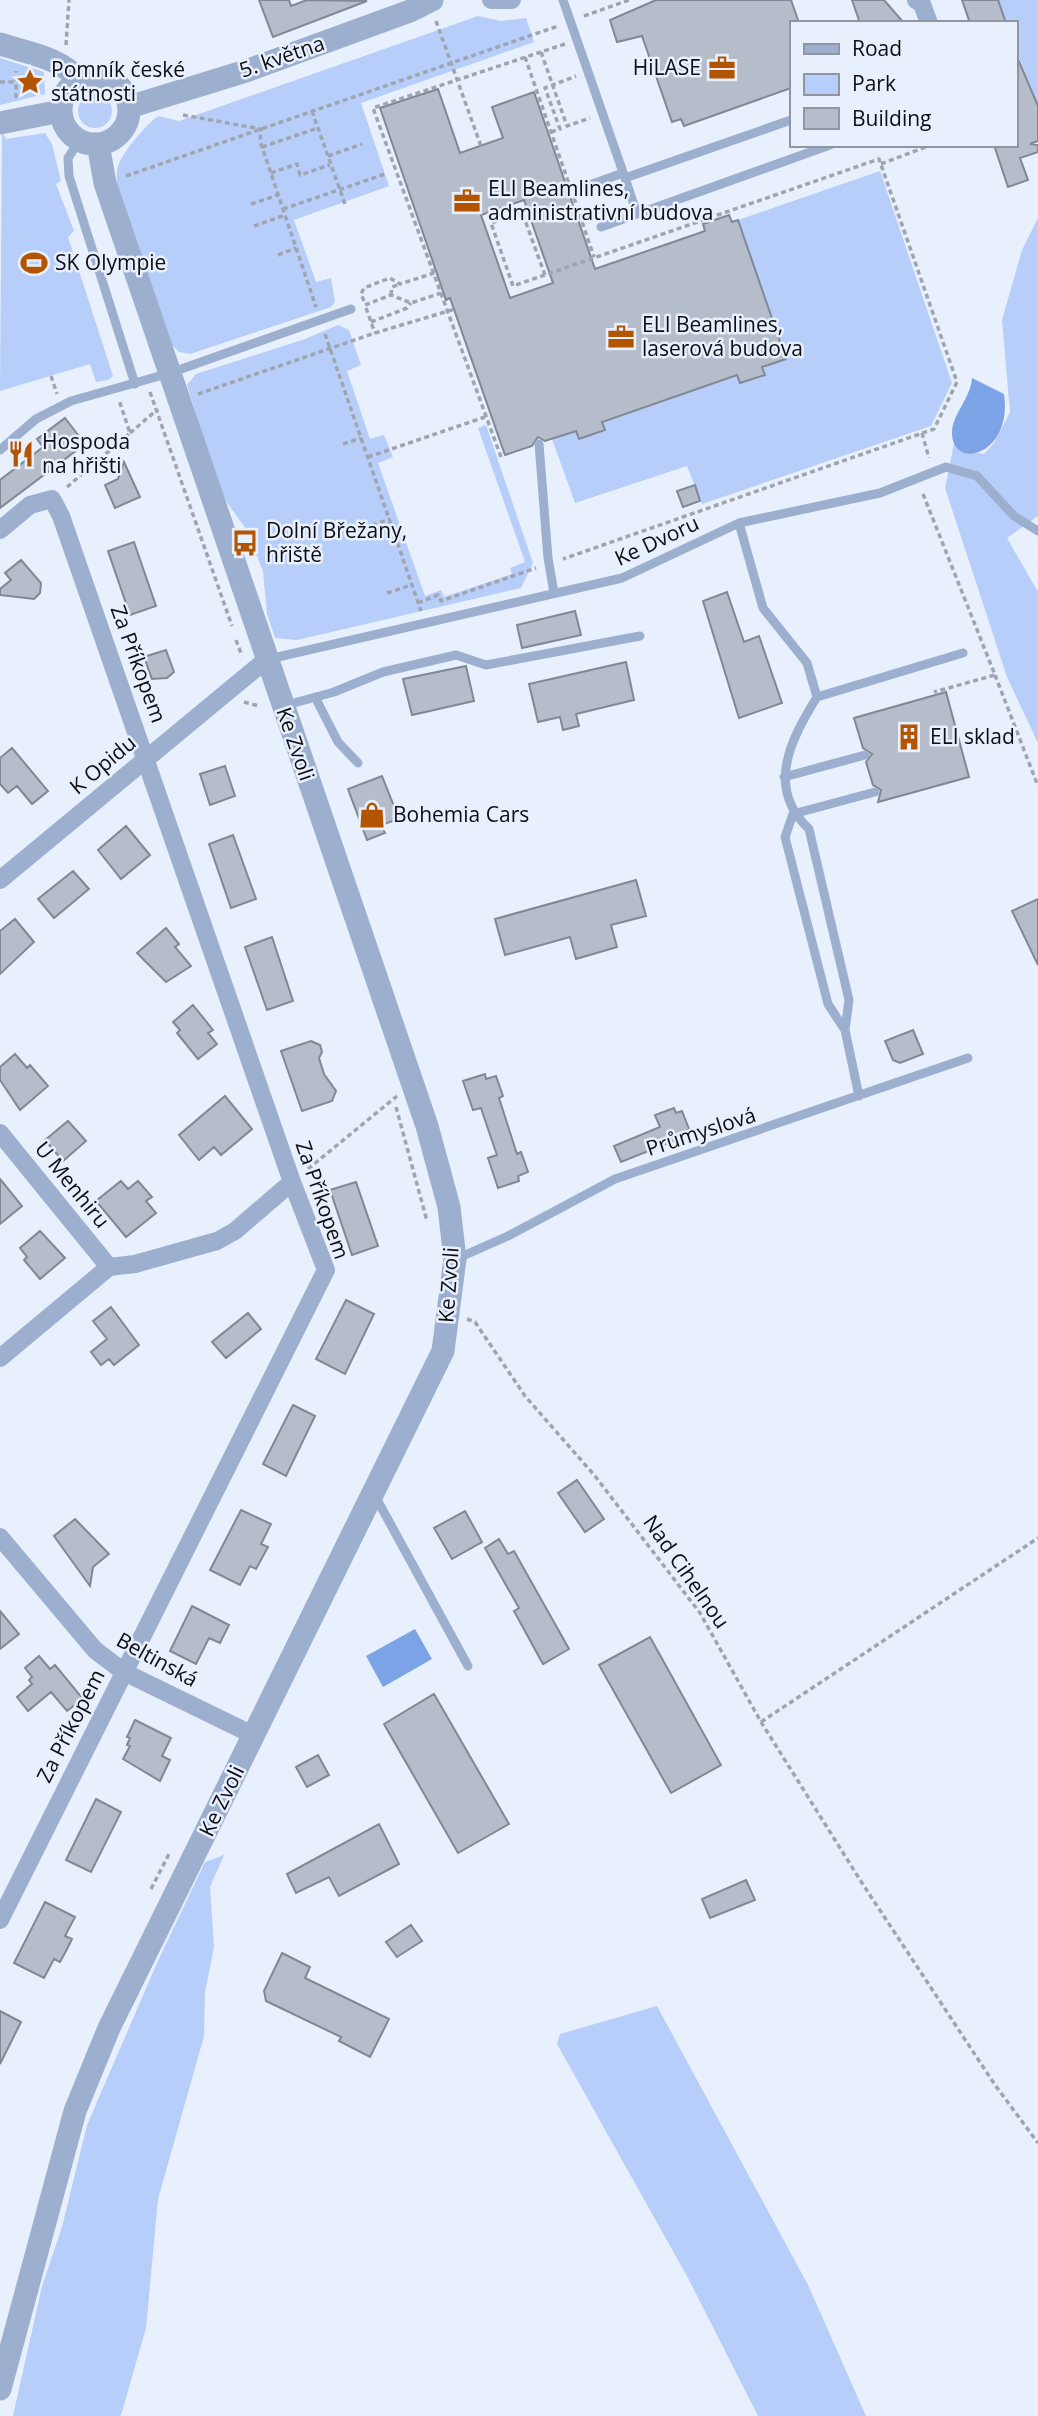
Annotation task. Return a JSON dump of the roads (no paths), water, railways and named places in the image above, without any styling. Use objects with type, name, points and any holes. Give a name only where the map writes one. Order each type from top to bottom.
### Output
[{"type":"street","name":"5. května","points":[[129,107],[246,71],[410,11],[432,0]]},
{"type":"street","points":[[491,0],[512,0]]},
{"type":"street","points":[[916,0],[922,4],[928,21]]},
{"type":"street","points":[[0,44],[53,60],[79,80]]},
{"type":"street","points":[[92,77],[117,84],[129,107],[128,118],[117,136],[82,148],[63,123],[61,111],[66,93],[79,80],[92,77]]},
{"type":"street","points":[[0,123],[61,111]]},
{"type":"street","name":"Ke Zvoli","points":[[0,2389],[75,2111],[109,2028],[443,1352],[455,1259],[449,1207],[415,1088],[273,712],[267,660],[105,183],[82,148]]},
{"type":"street","name":"Za Příkopem","points":[[0,530],[30,505],[52,499],[61,516],[292,1182],[326,1270],[0,1920]]},
{"type":"street","name":"K Opidu","points":[[0,880],[267,660]]},
{"type":"street","name":"U Menhiru","points":[[0,1133],[109,1267]]},
{"type":"street","points":[[0,1358],[109,1267],[135,1264],[217,1241],[235,1231],[292,1182]]},
{"type":"street","name":"Beltinská","points":[[0,1537],[94,1650],[124,1672],[255,1736]]},
{"type":"lane","points":[[563,0],[637,214]]},
{"type":"lane","points":[[584,187],[790,120]]},
{"type":"lane","points":[[601,227],[824,147]]},
{"type":"lane","points":[[82,148],[69,176],[135,384]]},
{"type":"lane","points":[[0,450],[36,419],[71,401],[170,373],[351,309]]},
{"type":"lane","points":[[539,443],[554,593]]},
{"type":"lane","name":"Ke Dvoru","points":[[267,660],[622,578],[738,523],[880,493],[946,467],[977,476],[1014,516],[1038,531]]},
{"type":"lane","points":[[738,523],[763,608],[807,663],[817,697]]},
{"type":"lane","points":[[273,712],[383,672],[456,655],[486,665],[640,636]]},
{"type":"lane","points":[[859,1096],[845,1030],[849,1000],[840,960],[808,829],[793,814],[784,777],[793,735],[817,697],[963,653]]},
{"type":"lane","points":[[315,697],[338,742],[358,764]]},
{"type":"lane","points":[[784,777],[865,755]]},
{"type":"lane","points":[[793,814],[875,792]]},
{"type":"lane","points":[[793,814],[785,837],[828,1004],[845,1030]]},
{"type":"lane","name":"Průmyslová","points":[[455,1259],[508,1236],[615,1179],[968,1058]]},
{"type":"lane","points":[[374,1493],[468,1665]]},
{"type":"place","name":"HiLASE","points":[[722,68]]},
{"type":"place","name":"Pomník české státnosti","points":[[30,82]]},
{"type":"place","name":"ELI Beamlines, administrativní budova","points":[[467,201]]},
{"type":"place","name":"SK Olympie","points":[[34,263]]},
{"type":"place","name":"ELI Beamlines, laserová budova","points":[[621,337]]},
{"type":"place","name":"Hospoda na hřišti","points":[[21,454]]},
{"type":"place","name":"Dolní Břežany, hřiště","points":[[245,543]]},
{"type":"place","name":"ELI sklad","points":[[909,737]]},
{"type":"place","name":"Bohemia Cars","points":[[372,815]]}]
